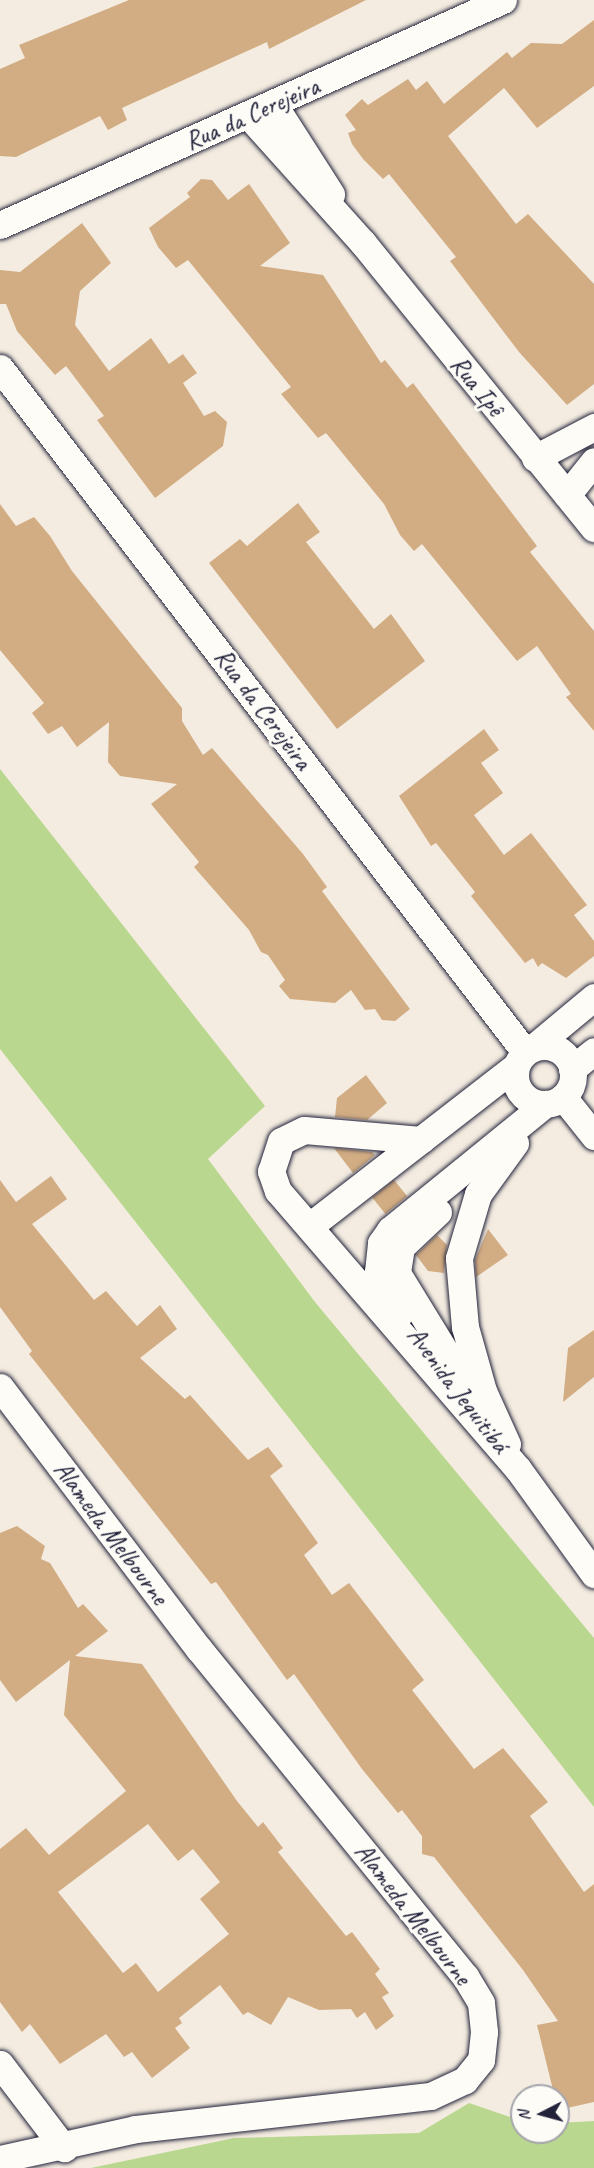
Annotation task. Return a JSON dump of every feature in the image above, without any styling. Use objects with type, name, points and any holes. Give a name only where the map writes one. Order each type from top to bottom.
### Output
[{"type":"street","name":"Rua da Cerejeira","points":[[0,225],[274,105],[503,0]]},
{"type":"street","name":"Rua Ipê","points":[[274,105],[363,243]]},
{"type":"street","name":"Rua Ipê","points":[[249,116],[363,243],[594,528]]},
{"type":"street","name":"Rua da Cerejeira","points":[[0,368],[523,1063],[527,1099],[554,1101]]},
{"type":"street","points":[[535,458],[594,427]]},
{"type":"street","points":[[567,495],[594,461]]},
{"type":"street","points":[[317,1232],[523,1063],[594,997]]},
{"type":"street","points":[[519,1469],[483,1391],[459,1284],[463,1230],[503,1155],[554,1101],[572,1069],[594,1051]]},
{"type":"street","points":[[317,1232],[421,1140],[523,1063],[562,1052],[572,1069]]},
{"type":"street","points":[[554,1101],[594,1136]]},
{"type":"street","name":"Avenida Jequitibá","points":[[519,1469],[383,1291],[377,1257],[390,1230],[554,1101]]},
{"type":"street","points":[[421,1140],[318,1129],[292,1132],[274,1150],[271,1171],[278,1191],[317,1232],[403,1340],[519,1469],[594,1574]]},
{"type":"street","name":"Avenida Jequitibá","points":[[503,1155],[415,1232],[395,1259],[417,1314],[519,1469]]},
{"type":"street","name":"Alameda Melbourne","points":[[0,1387],[199,1649],[465,1976],[481,2003],[484,2032],[481,2060],[465,2080],[430,2096],[228,2116],[136,2130],[64,2148],[0,2159]]},
{"type":"street","points":[[0,2064],[64,2148]]},
{"type":"green space","points":[[0,769],[265,1106],[208,1159],[315,1302],[594,1638],[594,1807],[0,1049]]},
{"type":"green space","points":[[469,2103],[510,2117],[510,2144],[570,2144],[570,2122],[594,2121],[594,2168],[91,2168],[234,2138],[419,2133]]},
{"type":"building","points":[[129,0],[366,0],[269,49],[267,42],[122,108],[127,120],[108,130],[100,116],[16,157],[0,156],[0,69],[25,58],[19,45]]},
{"type":"building","points":[[594,20],[594,86],[537,128],[504,88],[448,136],[516,224],[528,214],[594,284],[594,384],[567,405],[519,352],[450,261],[456,257],[389,174],[383,179],[363,159],[352,144],[348,133],[356,130],[345,115],[362,99],[368,105],[408,79],[416,90],[427,81],[444,104],[507,52],[512,58],[531,43],[562,44]]},
{"type":"building","points":[[201,179],[212,180],[228,200],[249,184],[290,243],[260,266],[323,275],[381,363],[385,360],[407,388],[413,383],[537,546],[530,552],[594,631],[594,731],[566,697],[571,694],[537,646],[517,661],[422,544],[414,551],[400,535],[384,504],[326,433],[318,438],[281,394],[291,387],[188,260],[176,268],[158,247],[149,228],[190,197],[187,193]]},
{"type":"building","points":[[82,223],[111,263],[80,291],[75,325],[109,371],[151,338],[169,364],[183,354],[197,373],[183,383],[204,416],[215,411],[227,422],[223,446],[155,498],[97,420],[104,416],[66,366],[55,375],[17,331],[6,304],[0,304],[0,270],[20,272]]},
{"type":"building","points":[[298,503],[320,532],[306,542],[374,629],[391,614],[425,661],[337,729],[209,563],[240,539],[247,546]]},
{"type":"building","points":[[0,504],[16,526],[34,517],[50,536],[72,571],[182,708],[182,721],[203,755],[212,748],[303,854],[327,887],[322,891],[410,1009],[395,1021],[382,1020],[375,1009],[365,1010],[351,990],[335,1003],[290,999],[279,986],[285,980],[268,955],[261,952],[249,930],[194,867],[199,862],[151,804],[177,784],[120,776],[108,762],[109,722],[77,747],[62,726],[48,734],[32,713],[44,703],[0,650]]},
{"type":"building","points":[[484,729],[499,750],[481,763],[503,793],[474,815],[504,855],[531,833],[587,905],[574,915],[594,941],[594,956],[566,978],[542,963],[538,967],[533,958],[525,963],[471,896],[475,892],[436,843],[431,846],[399,796]]},
{"type":"building","points":[[366,1075],[387,1103],[367,1120],[335,1117],[337,1098]]},
{"type":"building","points":[[334,1148],[372,1152],[375,1155],[353,1173]]},
{"type":"building","points":[[51,1176],[67,1199],[32,1224],[94,1300],[106,1291],[137,1326],[160,1305],[177,1329],[140,1358],[185,1399],[190,1395],[248,1460],[268,1447],[283,1466],[270,1476],[318,1543],[304,1555],[332,1595],[349,1583],[424,1680],[412,1690],[474,1769],[503,1748],[548,1802],[530,1816],[584,1892],[594,1884],[594,2102],[570,2107],[570,2084],[552,2084],[537,2025],[558,2021],[523,1970],[434,1857],[422,1854],[422,1836],[402,1810],[398,1813],[362,1769],[294,1674],[287,1680],[216,1582],[211,1584],[29,1354],[32,1351],[0,1307],[0,1180],[16,1202]]},
{"type":"building","points":[[394,1180],[407,1196],[385,1214],[372,1198]]},
{"type":"building","points":[[488,1229],[508,1255],[476,1277],[475,1260]]},
{"type":"building","points":[[437,1235],[447,1245],[444,1273],[428,1271],[416,1255]]},
{"type":"building","points":[[594,1330],[594,1377],[563,1402],[568,1348]]},
{"type":"building","points":[[17,1526],[45,1546],[41,1559],[50,1563],[78,1608],[83,1604],[108,1631],[75,1656],[142,1664],[237,1801],[258,1827],[263,1822],[283,1848],[278,1852],[346,1936],[352,1932],[380,1969],[375,1974],[389,1993],[382,1997],[394,2016],[376,2030],[365,2012],[357,2018],[351,2009],[319,2010],[288,1997],[271,2025],[248,2012],[243,2015],[220,1985],[179,2018],[182,2023],[175,2028],[190,2048],[152,2078],[132,2052],[124,2057],[106,2034],[60,2064],[30,2024],[22,2032],[0,2002],[0,1849],[26,1828],[49,1855],[126,1791],[64,1715],[70,1660],[16,1702],[0,1680],[0,1533]],"holes":[[[148,1824],[178,1861],[193,1849],[220,1882],[200,1899],[229,1934],[158,1992],[136,1963],[123,1973],[58,1892]]]}]
